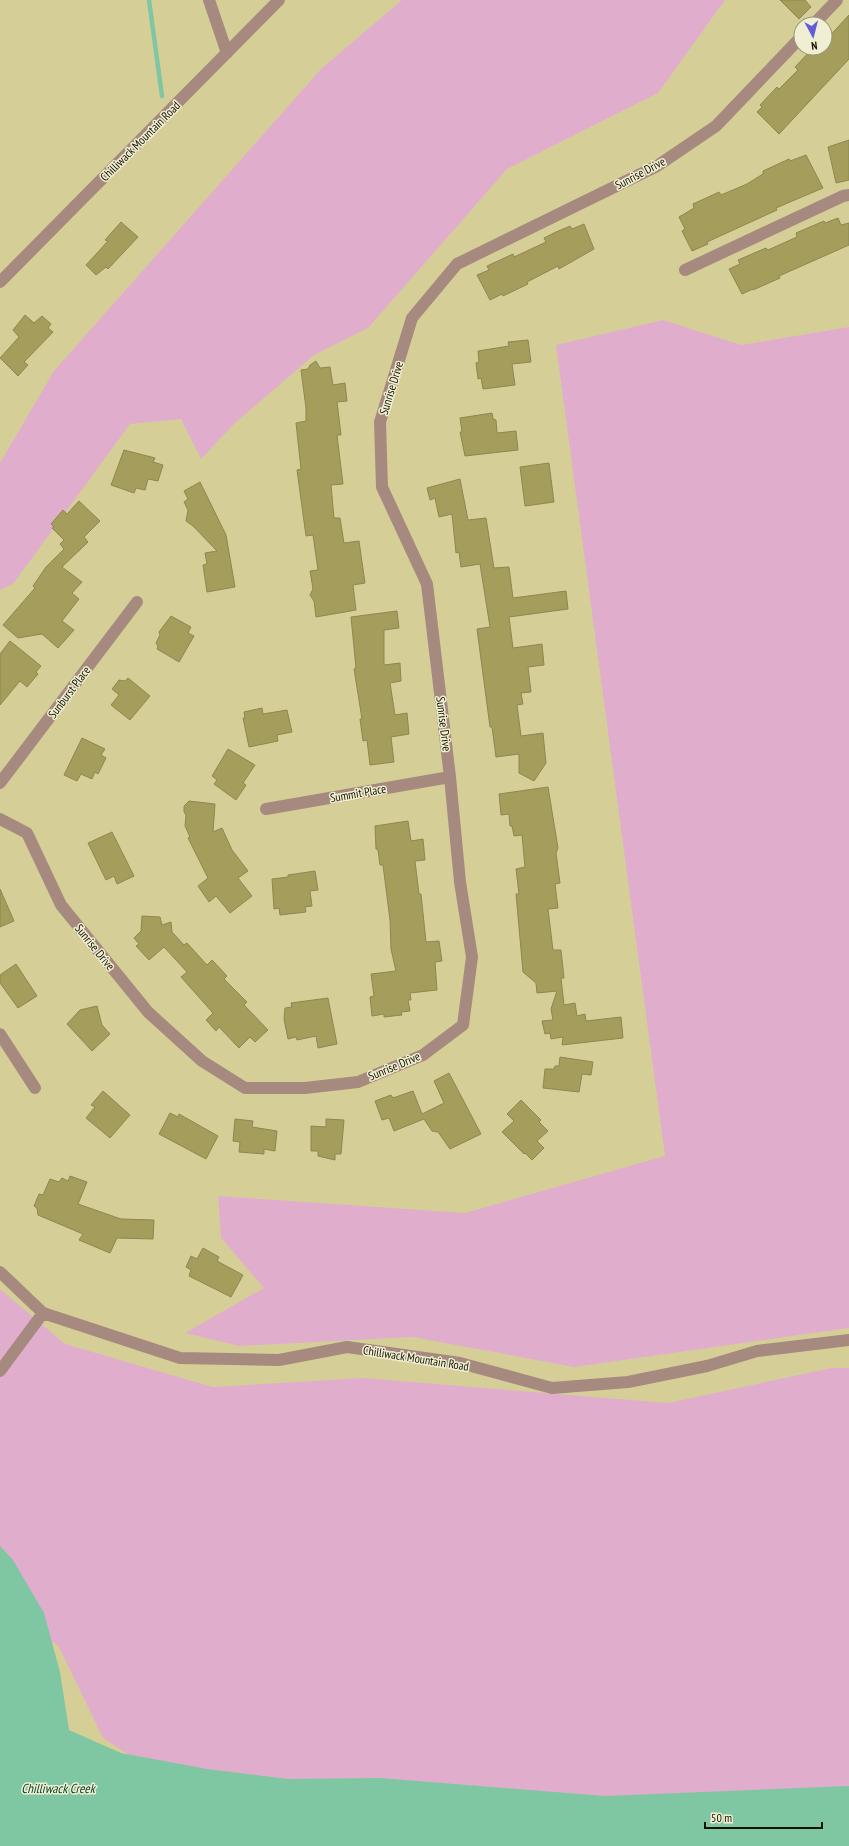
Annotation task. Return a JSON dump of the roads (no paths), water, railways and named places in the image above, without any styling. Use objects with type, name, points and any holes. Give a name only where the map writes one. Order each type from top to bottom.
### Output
[{"type":"street","points":[[209,0],[226,53]]},
{"type":"street","name":"Chilliwack Mountain Road","points":[[0,282],[279,0]]},
{"type":"street","points":[[822,16],[837,0]]},
{"type":"street","name":"Sunrise Drive","points":[[0,819],[27,833],[61,905],[148,1012],[202,1061],[246,1088],[304,1088],[358,1082],[423,1055],[463,1025],[472,957],[460,882],[450,777],[427,584],[382,487],[380,422],[412,318],[457,264],[657,166],[716,126],[793,46]]},
{"type":"street","points":[[685,270],[849,195]]},
{"type":"street","name":"Sunburst Place","points":[[0,783],[137,602]]},
{"type":"street","name":"Summit Place","points":[[266,810],[450,777]]},
{"type":"street","points":[[0,1034],[35,1088]]},
{"type":"street","name":"Chilliwack Mountain Road","points":[[0,1272],[43,1313],[180,1358],[279,1360],[347,1347],[460,1363],[552,1388],[628,1382],[707,1366],[757,1352],[849,1340]]},
{"type":"street","points":[[0,1370],[43,1313]]},
{"type":"water","name":"Chilliwack Creek","points":[[0,1546],[13,1560],[44,1613],[60,1672],[69,1730],[121,1753],[207,1769],[288,1779],[380,1778],[605,1796],[849,1786],[849,1846],[0,1846]]},
{"type":"waterway","points":[[149,0],[162,96]]}]
